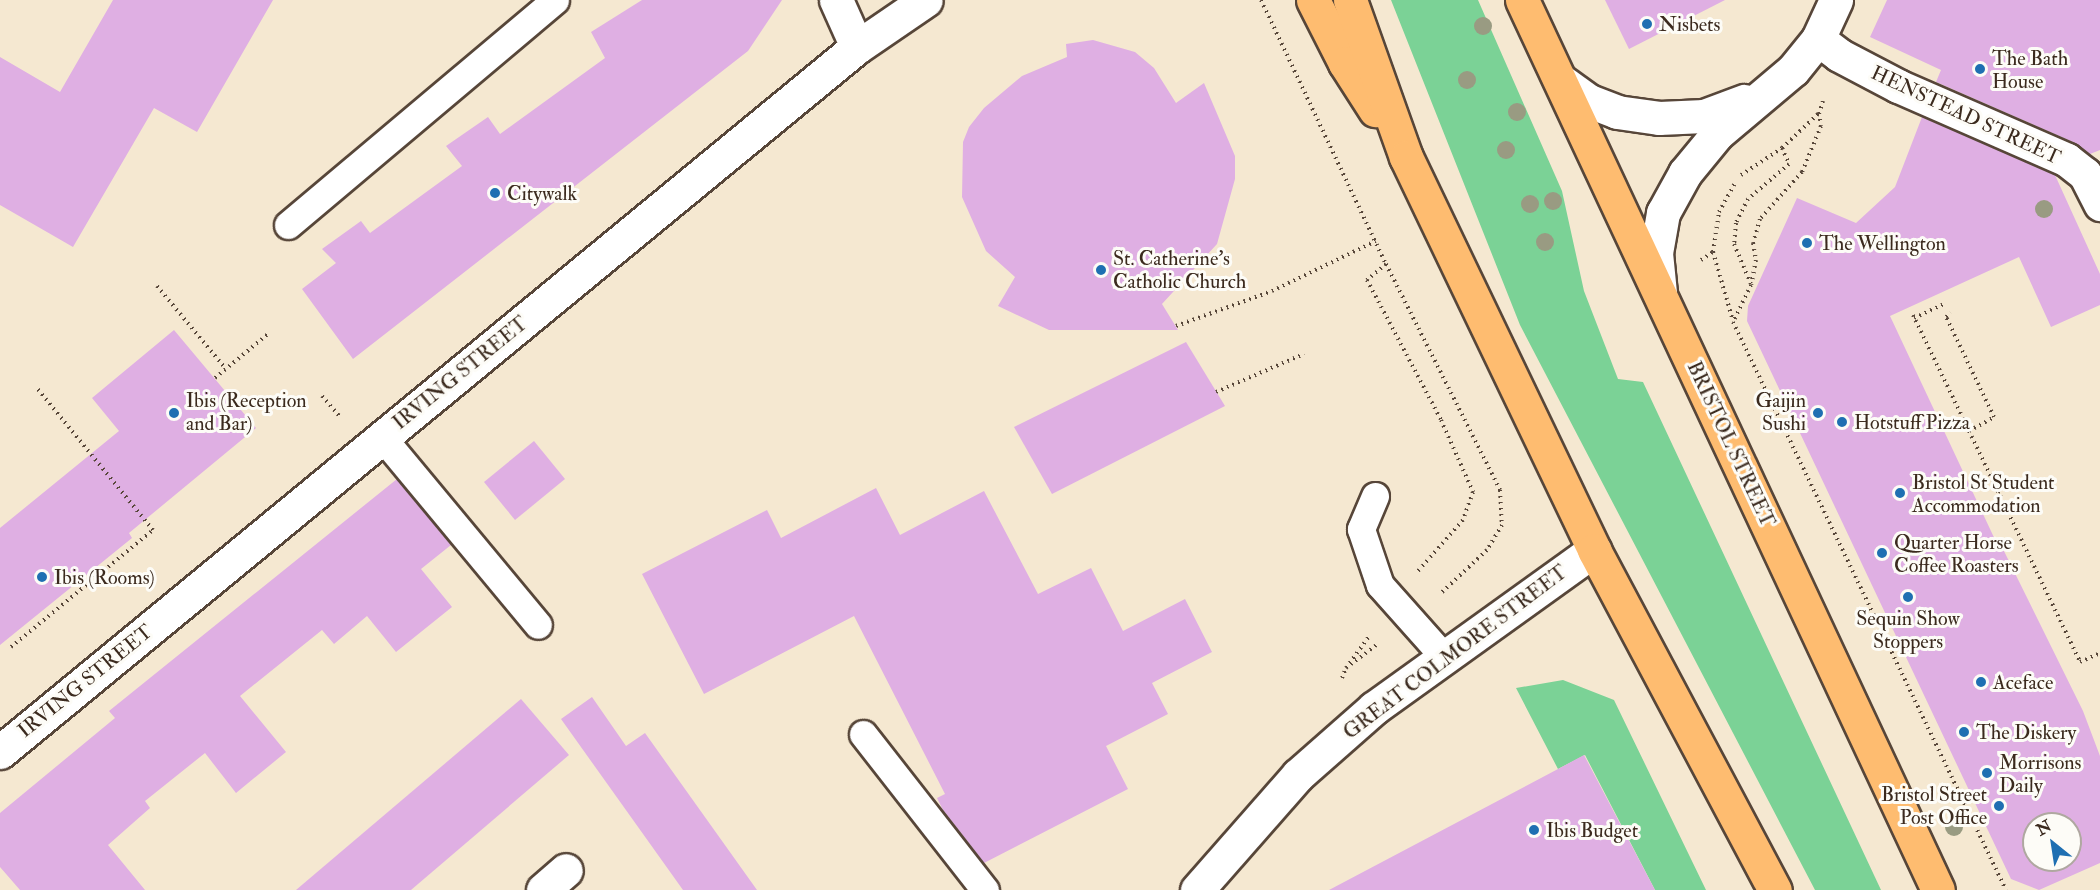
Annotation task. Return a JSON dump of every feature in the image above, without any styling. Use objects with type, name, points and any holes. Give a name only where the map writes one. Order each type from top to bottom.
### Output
[{"type":"highway","points":[[1313,0],[1345,63],[1406,157]]},
{"type":"highway","points":[[1350,0],[1406,157],[1594,550],[1775,890]]},
{"type":"highway","name":"BRISTOL STREET","points":[[1522,0],[1938,890]]},
{"type":"street","points":[[836,0],[857,47]]},
{"type":"street","name":"IRVING STREET","points":[[0,752],[857,47],[926,0]]},
{"type":"street","points":[[1660,293],[1656,253],[1663,213],[1685,173],[1717,134],[1793,70],[1829,47],[1836,0]]},
{"type":"street","name":"HENSTEAD STREET","points":[[1829,47],[1898,86],[2067,160],[2085,174],[2100,204]]},
{"type":"street","points":[[1560,80],[1589,100],[1617,112],[1659,118],[1704,116],[1764,93]]},
{"type":"street","name":"GREAT COLMORE STREET","points":[[1197,890],[1298,775],[1374,708],[1446,659],[1594,550]]},
{"type":"lane","points":[[288,225],[555,0]]},
{"type":"lane","points":[[382,437],[538,625]]},
{"type":"lane","points":[[1375,496],[1361,528],[1380,585],[1446,659]]},
{"type":"lane","points":[[863,734],[985,890]]},
{"type":"path","points":[[1261,0],[1386,264],[1500,490],[1502,525],[1487,550],[1444,590]]},
{"type":"path","points":[[1733,321],[1751,285],[1756,260],[1753,243],[1760,219],[1802,172],[1821,126],[1819,113],[1829,47]]},
{"type":"path","points":[[1819,113],[1782,148],[1739,176],[1719,212],[1713,252],[1733,321],[2006,890]]},
{"type":"path","points":[[1751,285],[1734,244],[1736,224],[1748,199],[1789,164],[1782,148]]},
{"type":"path","points":[[1176,326],[1272,291],[1376,242]]},
{"type":"path","points":[[1701,260],[1713,252]]},
{"type":"path","points":[[1386,264],[1367,280],[1441,420],[1473,492],[1463,520],[1413,577]]},
{"type":"path","points":[[157,286],[226,369]]},
{"type":"path","points":[[1946,303],[1914,316],[2080,662],[2100,653]]},
{"type":"path","points":[[1951,313],[1946,317],[1994,417],[1969,431]]},
{"type":"path","points":[[215,378],[270,333]]},
{"type":"path","points":[[1216,392],[1304,354]]},
{"type":"path","points":[[11,647],[153,530],[36,387]]},
{"type":"path","points":[[1998,492],[2030,477]]},
{"type":"path","points":[[1346,668],[1373,632]]},
{"type":"green space","points":[[1391,0],[1478,0],[1562,191],[1584,291],[1618,379],[1643,382],[1881,890],[1815,890],[1520,325]]},
{"type":"green space","points":[[1563,680],[1614,700],[1706,890],[1655,890],[1585,755],[1558,769],[1516,688]]},
{"type":"building","points":[[113,0],[273,0],[197,132],[154,108],[73,247],[0,205],[0,57],[60,92]]},
{"type":"building","name":"Citywalk","points":[[642,0],[782,0],[748,51],[353,359],[302,289],[336,263],[322,249],[361,221],[370,233],[462,166],[446,146],[488,117],[500,134],[605,58],[591,32]]},
{"type":"building","name":"Nisbets","points":[[1605,0],[1725,0],[1629,49]]},
{"type":"building","points":[[1887,0],[2100,0],[2100,150],[2090,154],[2075,143],[1936,82],[1941,70],[1870,37]]},
{"type":"building","name":"St. Catherine's Catholic Church","points":[[1093,40],[1135,52],[1154,68],[1176,103],[1204,83],[1235,156],[1235,179],[1217,244],[1162,304],[1178,330],[1049,330],[998,306],[1015,277],[986,251],[962,197],[963,142],[969,127],[984,108],[1022,76],[1067,57],[1066,44]]},
{"type":"building","name":"Bristol St Student Accommodation","points":[[1922,117],[2055,175],[2100,274],[2100,305],[2051,327],[2019,257],[1890,316],[1998,546],[2001,545],[2083,711],[2100,756],[2100,863],[2082,871],[2082,812],[2022,812],[2022,872],[2080,872],[2039,890],[2011,879],[1747,321],[1748,306],[1797,198],[1856,223],[1895,187]]},
{"type":"building","points":[[174,330],[256,428],[129,533],[132,538],[0,645],[0,528],[119,431],[92,398]]},
{"type":"building","points":[[1186,342],[1225,406],[1052,494],[1014,427]]},
{"type":"building","points":[[534,441],[565,479],[515,520],[484,482]]},
{"type":"building","points":[[397,479],[451,545],[421,569],[452,607],[396,652],[367,616],[334,644],[322,630],[240,696],[286,752],[236,793],[205,753],[145,801],[150,808],[108,845],[145,890],[20,890],[0,867],[0,813],[115,718],[109,711]]},
{"type":"building","points":[[876,488],[900,535],[984,491],[1038,594],[1091,568],[1123,631],[1185,599],[1212,652],[1152,683],[1168,714],[1106,746],[1128,789],[984,863],[943,810],[937,798],[945,794],[854,616],[704,694],[642,574],[767,510],[781,538]]},
{"type":"building","points":[[592,697],[626,746],[645,733],[757,890],[683,890],[561,719]]},
{"type":"building","points":[[521,699],[569,755],[411,890],[296,890]]},
{"type":"building","name":"Ibis Budget","points":[[1584,755],[1655,890],[1329,890],[1558,769]]},
{"type":"place","name":"Nisbets","points":[[1647,24]]},
{"type":"place","name":"The Bath House","points":[[1980,69]]},
{"type":"place","name":"Citywalk","points":[[495,193]]},
{"type":"place","name":"The Wellington","points":[[1807,243]]},
{"type":"place","name":"St. Catherine's Catholic Church","points":[[1101,270]]},
{"type":"place","name":"Ibis (Reception and Bar)","points":[[174,413]]},
{"type":"place","name":"Gaijin Sushi","points":[[1818,413]]},
{"type":"place","name":"Hotstuff Pizza","points":[[1842,422]]},
{"type":"place","name":"Bristol St Student Accommodation","points":[[1900,493]]},
{"type":"place","name":"Quarter Horse Coffee Roasters","points":[[1882,553]]},
{"type":"place","name":"Ibis (Rooms)","points":[[42,577]]},
{"type":"place","name":"Sequin Show Stoppers","points":[[1908,597]]},
{"type":"place","name":"Aceface","points":[[1981,682]]},
{"type":"place","name":"The Diskery","points":[[1964,732]]},
{"type":"place","name":"Morrisons Daily","points":[[1987,773]]},
{"type":"place","name":"Bristol Street Post Office","points":[[1999,806]]},
{"type":"place","name":"Ibis Budget","points":[[1534,830]]}]
